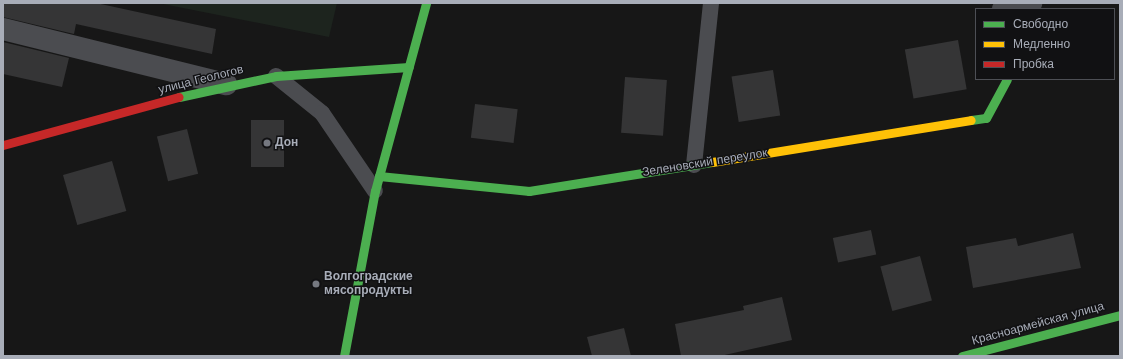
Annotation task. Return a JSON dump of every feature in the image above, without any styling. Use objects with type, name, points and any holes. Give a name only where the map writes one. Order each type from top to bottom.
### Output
[{"type":"street","points":[[344,356],[377,183],[426,3]]},
{"type":"street","points":[[1008,8],[1032,3]]},
{"type":"street","points":[[3,29],[226,84]]},
{"type":"street","name":"улица Геологов","points":[[3,145],[226,84],[276,76],[409,67]]},
{"type":"street","name":"Зеленовский переулок","points":[[377,183],[529,192],[986,118],[1006,80]]},
{"type":"street","name":"Красноармейская улица","points":[[962,356],[1120,315]]},
{"type":"lane","points":[[694,165],[711,3]]},
{"type":"lane","points":[[276,76],[322,113],[377,183]]},
{"type":"shaded area","points":[[158,3],[337,3],[329,37]]},
{"type":"building","points":[[3,3],[96,3],[216,29],[212,54],[76,24],[74,34],[3,17]]},
{"type":"building","points":[[958,40],[967,89],[914,99],[905,49]]},
{"type":"building","points":[[3,42],[69,58],[62,87],[3,74]]},
{"type":"building","points":[[773,70],[780,115],[739,122],[732,77]]},
{"type":"building","points":[[625,77],[667,80],[663,136],[621,133]]},
{"type":"building","points":[[475,104],[518,109],[514,143],[471,138]]},
{"type":"building","name":"Дон","points":[[251,120],[284,120],[284,167],[251,167]]},
{"type":"building","points":[[187,129],[198,174],[168,181],[157,136]]},
{"type":"building","points":[[112,161],[126,211],[77,225],[63,175]]},
{"type":"building","points":[[871,230],[876,254],[838,263],[833,238]]},
{"type":"building","points":[[1073,233],[1081,268],[973,288],[966,247],[1016,238],[1018,246]]},
{"type":"building","points":[[920,256],[932,300],[892,311],[880,267]]},
{"type":"building","points":[[782,297],[792,340],[720,356],[681,356],[675,324],[744,310],[743,306]]},
{"type":"building","points":[[624,328],[631,356],[592,356],[587,337]]},
{"type":"traffic: fast","points":[[344,356],[375,191],[426,3]]},
{"type":"traffic: fast","points":[[179,97],[276,76],[409,67]]},
{"type":"traffic: fast","points":[[971,120],[986,118],[1006,80]]},
{"type":"traffic: fast","points":[[379,176],[529,191],[712,162]]},
{"type":"traffic: fast","points":[[962,356],[1120,315]]},
{"type":"traffic: slow","points":[[712,162],[971,120]]},
{"type":"traffic: jam","points":[[3,145],[179,97]]},
{"type":"place","name":"Дон","points":[[267,143]]},
{"type":"place","name":"Волгоградские мясопродукты","points":[[316,284]]}]
